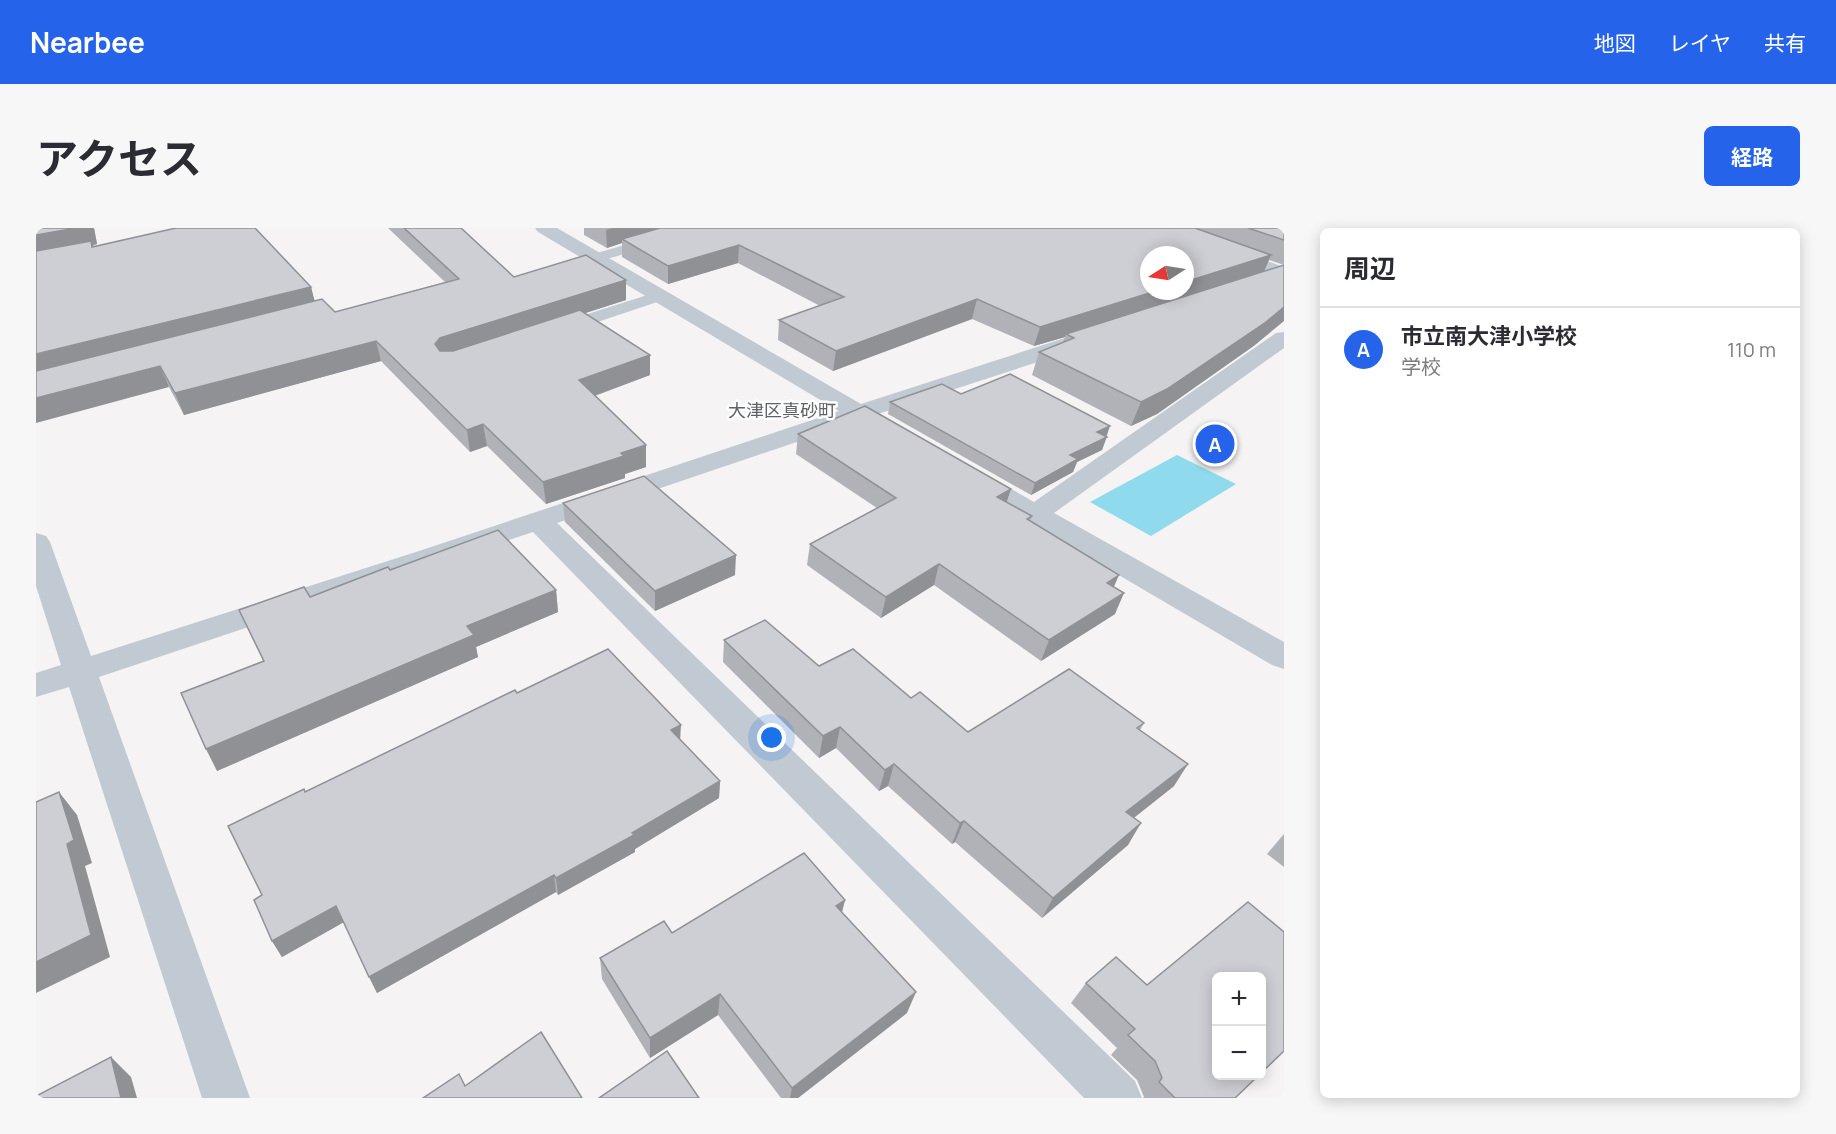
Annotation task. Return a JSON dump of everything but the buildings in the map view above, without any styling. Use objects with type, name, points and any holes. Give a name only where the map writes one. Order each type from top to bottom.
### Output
[{"type":"street","points":[[544,228],[887,429]]},
{"type":"street","points":[[1159,228],[1284,274]]},
{"type":"street","points":[[1251,286],[1284,274]]},
{"type":"street","points":[[36,685],[858,412],[1106,333]]},
{"type":"street","points":[[1035,514],[1127,437],[1284,338]]},
{"type":"street","points":[[994,368],[1025,384]]},
{"type":"street","points":[[946,463],[1284,657]]},
{"type":"street","points":[[537,520],[1118,1098]]},
{"type":"street","points":[[36,542],[226,1098]]},
{"type":"lane","points":[[595,258],[699,228]]},
{"type":"lane","points":[[539,336],[660,296]]},
{"type":"water","points":[[1177,455],[1236,484],[1151,536],[1090,502]]},
{"type":"place","name":"市立南大津小学校","points":[[1215,444]]},
{"type":"district","name":"大津区真砂町","points":[[782,410]]}]
